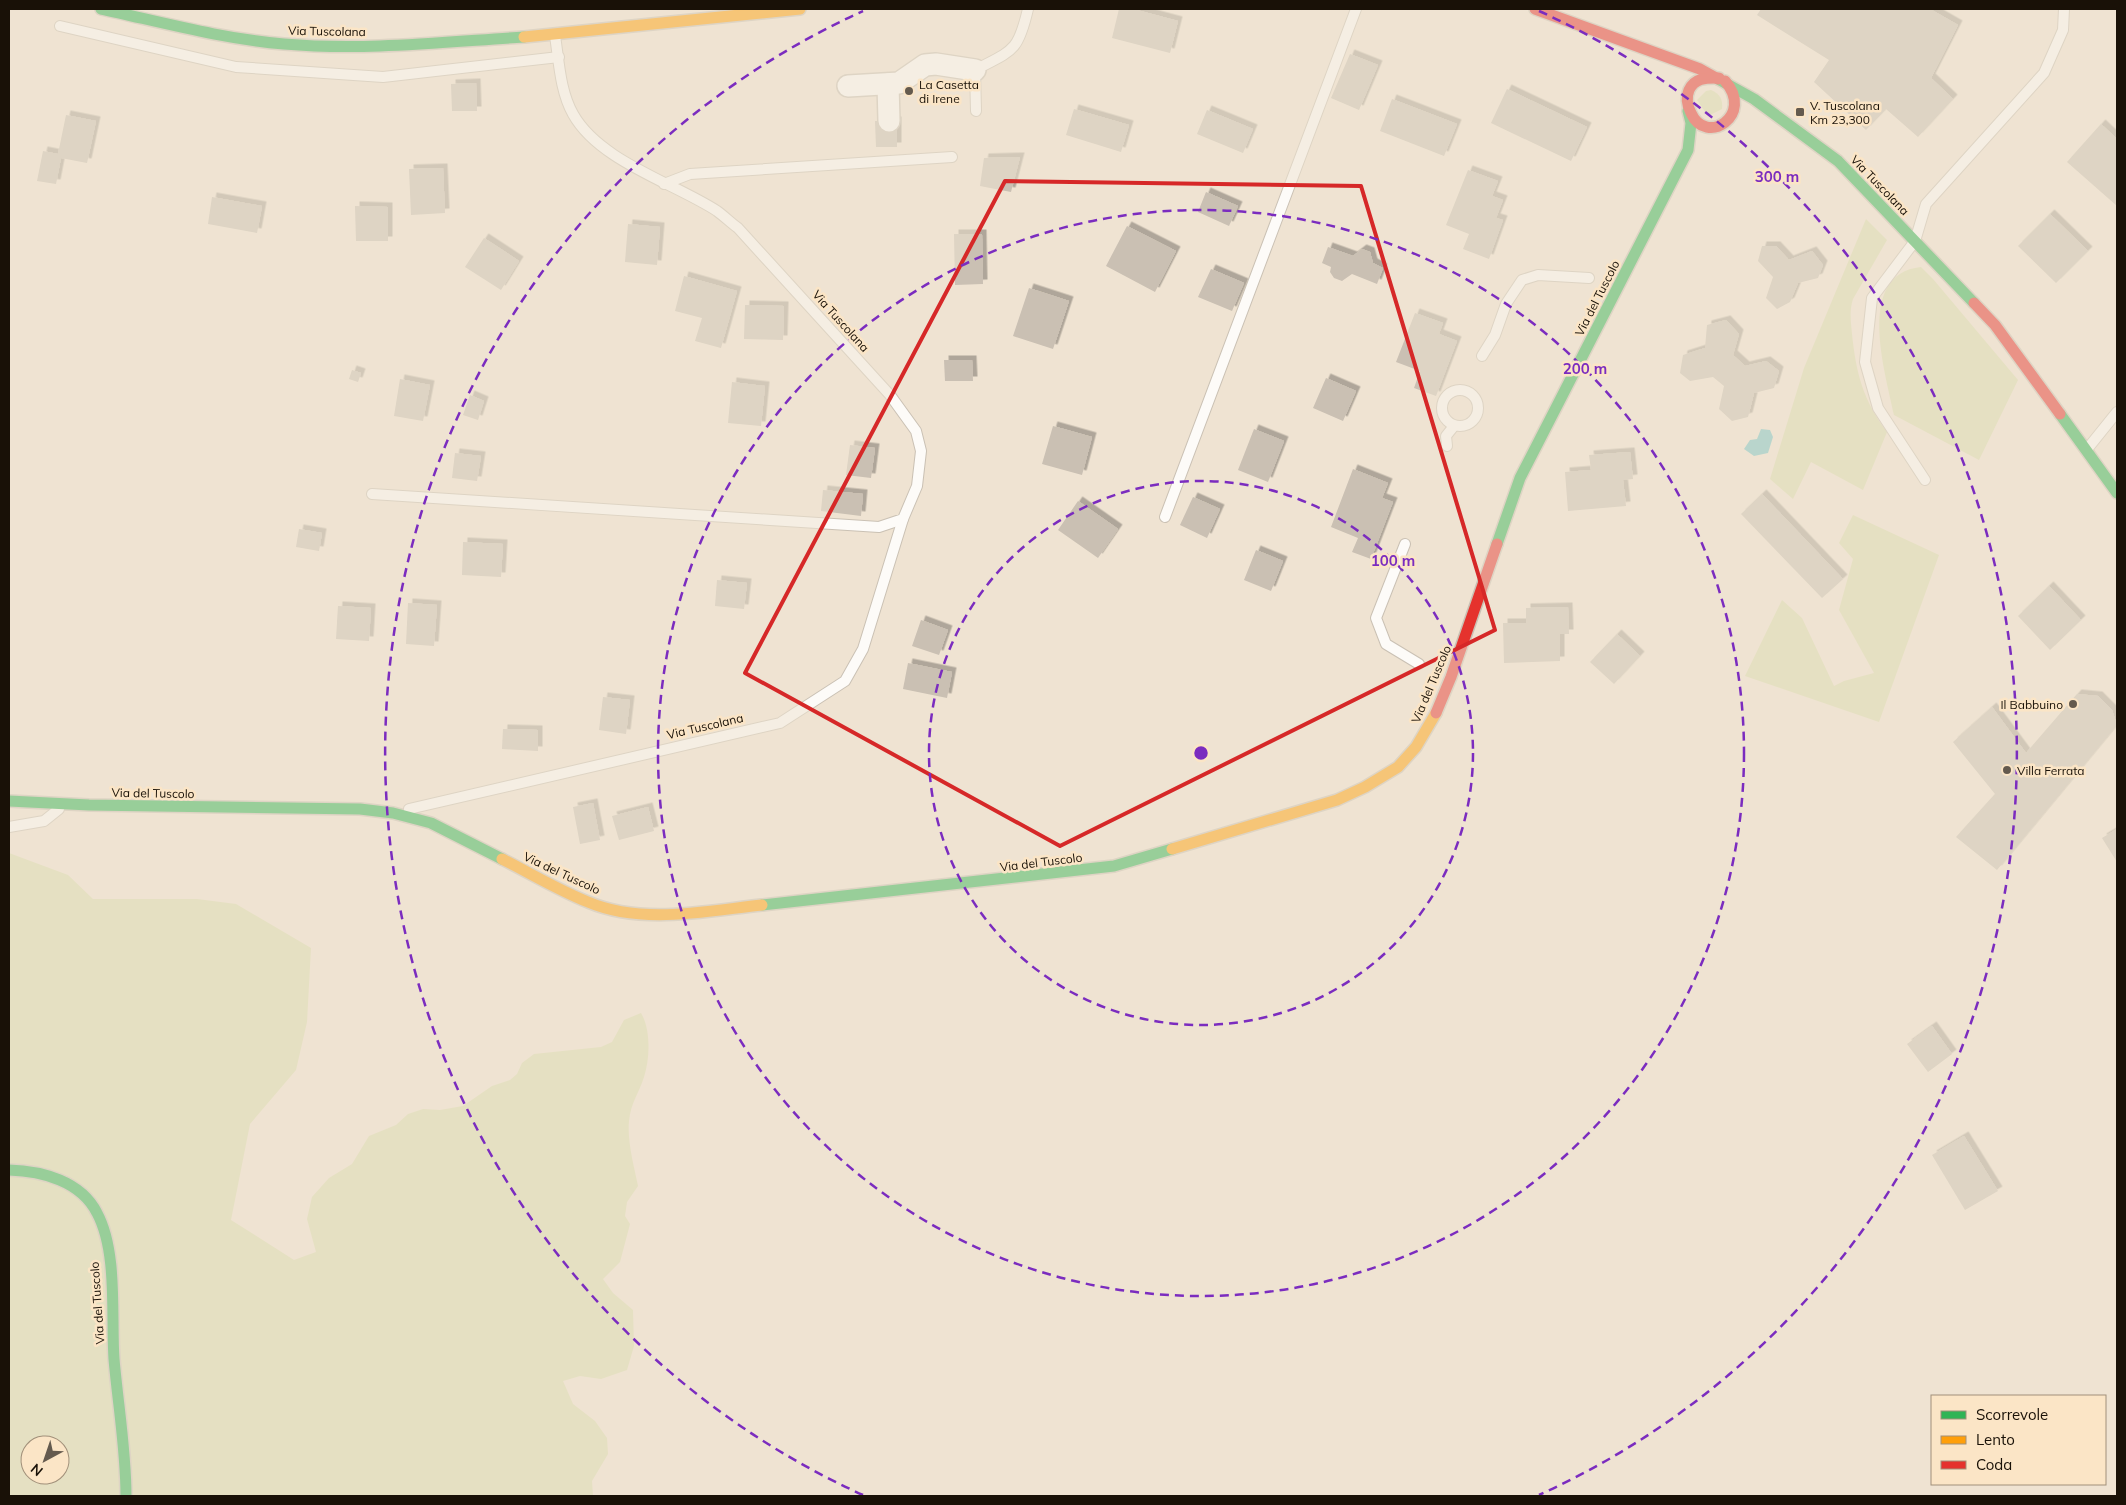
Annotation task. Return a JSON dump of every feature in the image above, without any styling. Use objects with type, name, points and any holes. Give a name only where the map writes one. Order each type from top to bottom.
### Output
[{"type":"street","name":"Via Tuscolana","points":[[101,9],[239,38],[307,46],[357,47],[555,35],[800,9]]},
{"type":"street","name":"Via Tuscolana","points":[[1535,9],[1662,55],[1722,80],[1772,112],[1838,161],[1995,325],[2117,493]]},
{"type":"street","points":[[1662,55],[1677,74],[1687,107],[1691,123],[1688,150]]},
{"type":"street","points":[[848,86],[899,83],[924,66],[936,64],[975,70]]},
{"type":"street","points":[[1688,150],[1723,124],[1731,116],[1736,102],[1735,94],[1722,80],[1708,77],[1694,84],[1689,90],[1687,107],[1692,117],[1704,126],[1723,124],[1758,110],[1772,112]]},
{"type":"street","points":[[888,84],[889,121]]},
{"type":"street","name":"Via del Tuscolo","points":[[9,800],[65,804],[360,809],[393,813],[431,823],[589,903],[641,915],[665,916],[1114,866],[1337,800],[1366,787],[1398,767],[1416,747],[1431,724],[1451,677],[1520,478],[1688,150]]},
{"type":"street","name":"Via del Tuscolo","points":[[9,1170],[28,1170],[44,1173],[82,1192],[97,1211],[103,1226],[109,1273],[126,1496]]},
{"type":"lane","points":[[976,111],[975,70],[1008,53],[1021,38],[1028,9]]},
{"type":"lane","points":[[1165,517],[1356,9]]},
{"type":"lane","points":[[1925,480],[1878,408],[1865,362],[1872,298],[1915,242],[1926,204],[2044,73],[2064,30],[2064,9]]},
{"type":"lane","points":[[60,26],[236,67],[383,76],[559,57]]},
{"type":"lane","name":"Via Tuscolana","points":[[393,813],[780,723],[845,681],[863,649],[903,519],[917,486],[921,451],[916,431],[901,410],[738,228],[716,211],[664,184],[602,146],[573,115],[565,93],[555,35]]},
{"type":"lane","points":[[664,184],[690,174],[952,157]]},
{"type":"lane","points":[[1482,356],[1495,335],[1506,304],[1522,280],[1538,275],[1589,278]]},
{"type":"lane","points":[[2085,451],[2117,412]]},
{"type":"lane","points":[[1447,446],[1446,436],[1454,426]]},
{"type":"lane","points":[[372,494],[880,527],[903,519]]},
{"type":"lane","points":[[1405,544],[1376,618],[1386,644],[1419,664]]},
{"type":"lane","points":[[9,827],[44,821],[65,804]]},
{"type":"highlighted area","points":[[1005,181],[1361,186],[1495,630],[1060,846],[745,673]]},
{"type":"green space","points":[[1711,90],[1720,97],[1722,109],[1708,116],[1697,100],[1706,91]]},
{"type":"green space","points":[[1866,219],[1887,240],[1853,299],[1851,312],[1852,334],[1862,386],[1872,409],[1887,432],[1863,490],[1811,462],[1793,499],[1770,479],[1804,368]]},
{"type":"green space","points":[[1921,267],[2018,380],[1979,460],[1894,415],[1881,352],[1879,328],[1881,306],[1887,287],[1900,274]]},
{"type":"green space","points":[[1853,515],[1939,555],[1879,722],[1745,676],[1782,600],[1802,618],[1834,686],[1844,681],[1874,673],[1839,610],[1853,559],[1839,543]]},
{"type":"green space","points":[[9,853],[68,875],[93,899],[197,899],[236,904],[311,948],[307,1022],[296,1070],[250,1124],[231,1220],[294,1260],[316,1252],[307,1219],[312,1197],[329,1178],[352,1164],[369,1136],[396,1125],[408,1114],[423,1109],[440,1110],[463,1106],[492,1086],[510,1080],[517,1074],[522,1063],[534,1054],[601,1047],[612,1042],[624,1020],[641,1013],[648,1036],[647,1061],[644,1077],[631,1108],[629,1121],[631,1154],[638,1186],[627,1202],[625,1216],[630,1224],[620,1262],[603,1279],[613,1293],[633,1310],[634,1346],[627,1370],[601,1379],[580,1376],[563,1381],[573,1404],[595,1421],[607,1438],[608,1454],[592,1481],[593,1496],[9,1496]]},
{"type":"water","points":[[1761,429],[1770,430],[1773,437],[1768,453],[1754,456],[1744,449],[1750,440],[1757,439]]},
{"type":"building","points":[[1119,9],[1133,9],[1178,21],[1170,53],[1112,38]]},
{"type":"building","points":[[1761,9],[1930,9],[1958,25],[1931,78],[1953,99],[1918,137],[1886,109],[1866,130],[1814,82],[1829,60],[1757,15]]},
{"type":"building","points":[[1350,54],[1378,65],[1359,110],[1331,98]]},
{"type":"building","points":[[476,83],[477,111],[452,111],[451,84]]},
{"type":"building","points":[[1507,89],[1587,127],[1571,161],[1491,123]]},
{"type":"building","points":[[1392,99],[1457,124],[1444,156],[1380,131]]},
{"type":"building","points":[[1074,109],[1129,125],[1121,152],[1066,135]]},
{"type":"building","points":[[1207,110],[1253,129],[1243,153],[1197,134]]},
{"type":"building","points":[[66,115],[96,121],[87,163],[61,158],[56,184],[37,181],[43,151],[58,154]]},
{"type":"building","points":[[875,121],[897,121],[897,147],[876,147]]},
{"type":"building","points":[[2101,124],[2117,139],[2117,206],[2067,162]]},
{"type":"building","points":[[1020,157],[1011,192],[980,186],[984,158]]},
{"type":"building","points":[[443,168],[445,213],[411,215],[409,169]]},
{"type":"building","points":[[1468,170],[1498,181],[1492,196],[1503,200],[1496,218],[1503,220],[1489,259],[1463,249],[1469,234],[1446,225]]},
{"type":"building","points":[[1206,192],[1238,206],[1229,226],[1198,212]]},
{"type":"building","points":[[212,197],[262,206],[257,233],[208,224]]},
{"type":"building","points":[[355,206],[388,207],[388,241],[356,241]]},
{"type":"building","points":[[2050,214],[2088,251],[2056,283],[2018,246]]},
{"type":"building","points":[[628,224],[660,227],[657,265],[625,262]]},
{"type":"building","points":[[1127,226],[1176,251],[1155,292],[1106,266]]},
{"type":"building","points":[[954,234],[982,234],[983,284],[955,285]]},
{"type":"building","points":[[484,238],[519,261],[501,290],[465,267]]},
{"type":"building","points":[[1762,246],[1776,246],[1789,260],[1812,251],[1823,265],[1818,278],[1798,283],[1790,302],[1777,309],[1766,298],[1773,277],[1758,261]]},
{"type":"building","points":[[1328,247],[1353,256],[1362,249],[1370,252],[1373,263],[1383,268],[1377,284],[1352,274],[1342,281],[1334,278],[1330,272],[1331,267],[1322,263]]},
{"type":"building","points":[[1211,269],[1244,283],[1232,311],[1198,297]]},
{"type":"building","points":[[684,276],[737,291],[721,348],[695,341],[702,318],[675,311]]},
{"type":"building","points":[[1029,288],[1069,301],[1053,349],[1013,336]]},
{"type":"building","points":[[745,305],[784,306],[783,340],[744,339]]},
{"type":"building","points":[[1415,313],[1443,323],[1439,334],[1457,341],[1436,396],[1414,388],[1420,371],[1396,362]]},
{"type":"building","points":[[1726,320],[1739,334],[1733,355],[1745,366],[1766,361],[1779,371],[1774,388],[1754,393],[1748,417],[1732,421],[1719,409],[1724,386],[1713,377],[1690,381],[1680,373],[1683,355],[1705,348],[1707,325]]},
{"type":"building","points":[[944,360],[972,360],[973,381],[945,381]]},
{"type":"building","points":[[352,370],[361,373],[358,382],[349,379]]},
{"type":"building","points":[[1326,378],[1356,391],[1343,421],[1313,408]]},
{"type":"building","points":[[400,379],[430,385],[423,421],[394,416]]},
{"type":"building","points":[[732,382],[765,386],[761,426],[728,423]]},
{"type":"building","points":[[470,395],[484,401],[478,420],[463,415]]},
{"type":"building","points":[[1053,426],[1092,437],[1082,475],[1042,464]]},
{"type":"building","points":[[1254,429],[1284,441],[1268,482],[1238,470]]},
{"type":"building","points":[[850,445],[875,448],[871,478],[846,475]]},
{"type":"building","points":[[1630,452],[1633,479],[1623,480],[1626,506],[1568,511],[1565,472],[1591,470],[1589,455]]},
{"type":"building","points":[[455,453],[481,456],[477,481],[452,478]]},
{"type":"building","points":[[1353,469],[1388,483],[1382,498],[1393,502],[1371,559],[1352,552],[1358,538],[1331,527]]},
{"type":"building","points":[[823,490],[863,494],[861,516],[821,511]]},
{"type":"building","points":[[1762,494],[1843,579],[1822,598],[1741,514]]},
{"type":"building","points":[[1193,497],[1220,509],[1207,538],[1180,525]]},
{"type":"building","points":[[1078,501],[1118,529],[1098,558],[1058,530]]},
{"type":"building","points":[[299,529],[322,533],[319,551],[296,547]]},
{"type":"building","points":[[463,542],[503,544],[501,577],[462,575]]},
{"type":"building","points":[[1256,550],[1283,561],[1271,591],[1244,580]]},
{"type":"building","points":[[717,580],[747,583],[744,609],[715,606]]},
{"type":"building","points":[[2049,586],[2081,620],[2050,650],[2018,616]]},
{"type":"building","points":[[408,603],[437,605],[434,646],[406,644]]},
{"type":"building","points":[[338,606],[371,608],[369,641],[336,639]]},
{"type":"building","points":[[1568,607],[1569,634],[1560,634],[1560,661],[1504,663],[1503,623],[1526,623],[1526,608]]},
{"type":"building","points":[[921,620],[948,630],[939,655],[912,646]]},
{"type":"building","points":[[1617,634],[1640,656],[1614,684],[1590,662]]},
{"type":"building","points":[[908,663],[952,672],[947,698],[903,689]]},
{"type":"building","points":[[2077,694],[2098,696],[2112,710],[2117,725],[1997,870],[1956,837],[1995,794],[1953,742],[1992,707],[2026,753]]},
{"type":"building","points":[[603,697],[630,700],[626,734],[599,730]]},
{"type":"building","points":[[503,729],[538,730],[538,751],[502,749]]},
{"type":"building","points":[[593,803],[600,840],[580,844],[573,807]]},
{"type":"building","points":[[648,807],[654,831],[619,840],[612,816]]},
{"type":"building","points":[[2117,829],[2117,862],[2102,838]]},
{"type":"building","points":[[1932,1026],[1952,1054],[1928,1072],[1907,1044]]},
{"type":"building","points":[[1964,1136],[1998,1191],[1965,1210],[1932,1155]]},
{"type":"traffic: fast","points":[[101,9],[261,42],[314,46],[374,46],[524,37]]},
{"type":"traffic: fast","points":[[1718,79],[1754,99],[1838,161],[1974,303]]},
{"type":"traffic: fast","points":[[1497,544],[1520,478],[1688,150],[1691,123],[1688,111]]},
{"type":"traffic: fast","points":[[2060,414],[2117,493]]},
{"type":"traffic: fast","points":[[9,801],[89,805],[360,809],[393,813],[431,823],[502,859]]},
{"type":"traffic: fast","points":[[762,905],[1114,866],[1172,849]]},
{"type":"traffic: fast","points":[[9,1170],[47,1176],[71,1186],[90,1202],[104,1229],[111,1265],[114,1359],[126,1496]]},
{"type":"traffic: slow","points":[[524,37],[800,9]]},
{"type":"traffic: slow","points":[[1172,849],[1337,800],[1365,787],[1398,767],[1416,747],[1436,713]]},
{"type":"traffic: slow","points":[[502,859],[588,902],[630,913],[652,915],[697,913],[762,905]]},
{"type":"traffic: jam","points":[[1535,9],[1700,69],[1718,79]]},
{"type":"traffic: jam","points":[[1719,78],[1698,80],[1688,93],[1687,101],[1691,113],[1698,123],[1707,127],[1716,127],[1725,122],[1731,115],[1734,105],[1733,94],[1725,81]]},
{"type":"traffic: jam","points":[[1974,303],[1995,325],[2060,414]]},
{"type":"traffic: jam","points":[[1436,713],[1451,677],[1497,544]]},
{"type":"place","name":"La Casetta di Irene","points":[[909,91]]},
{"type":"place","name":"V. Tuscolana Km 23,300","points":[[1800,112]]},
{"type":"place","name":"Il Babbuino","points":[[2073,704]]},
{"type":"place","name":"Villa Ferrata","points":[[2007,770]]}]
